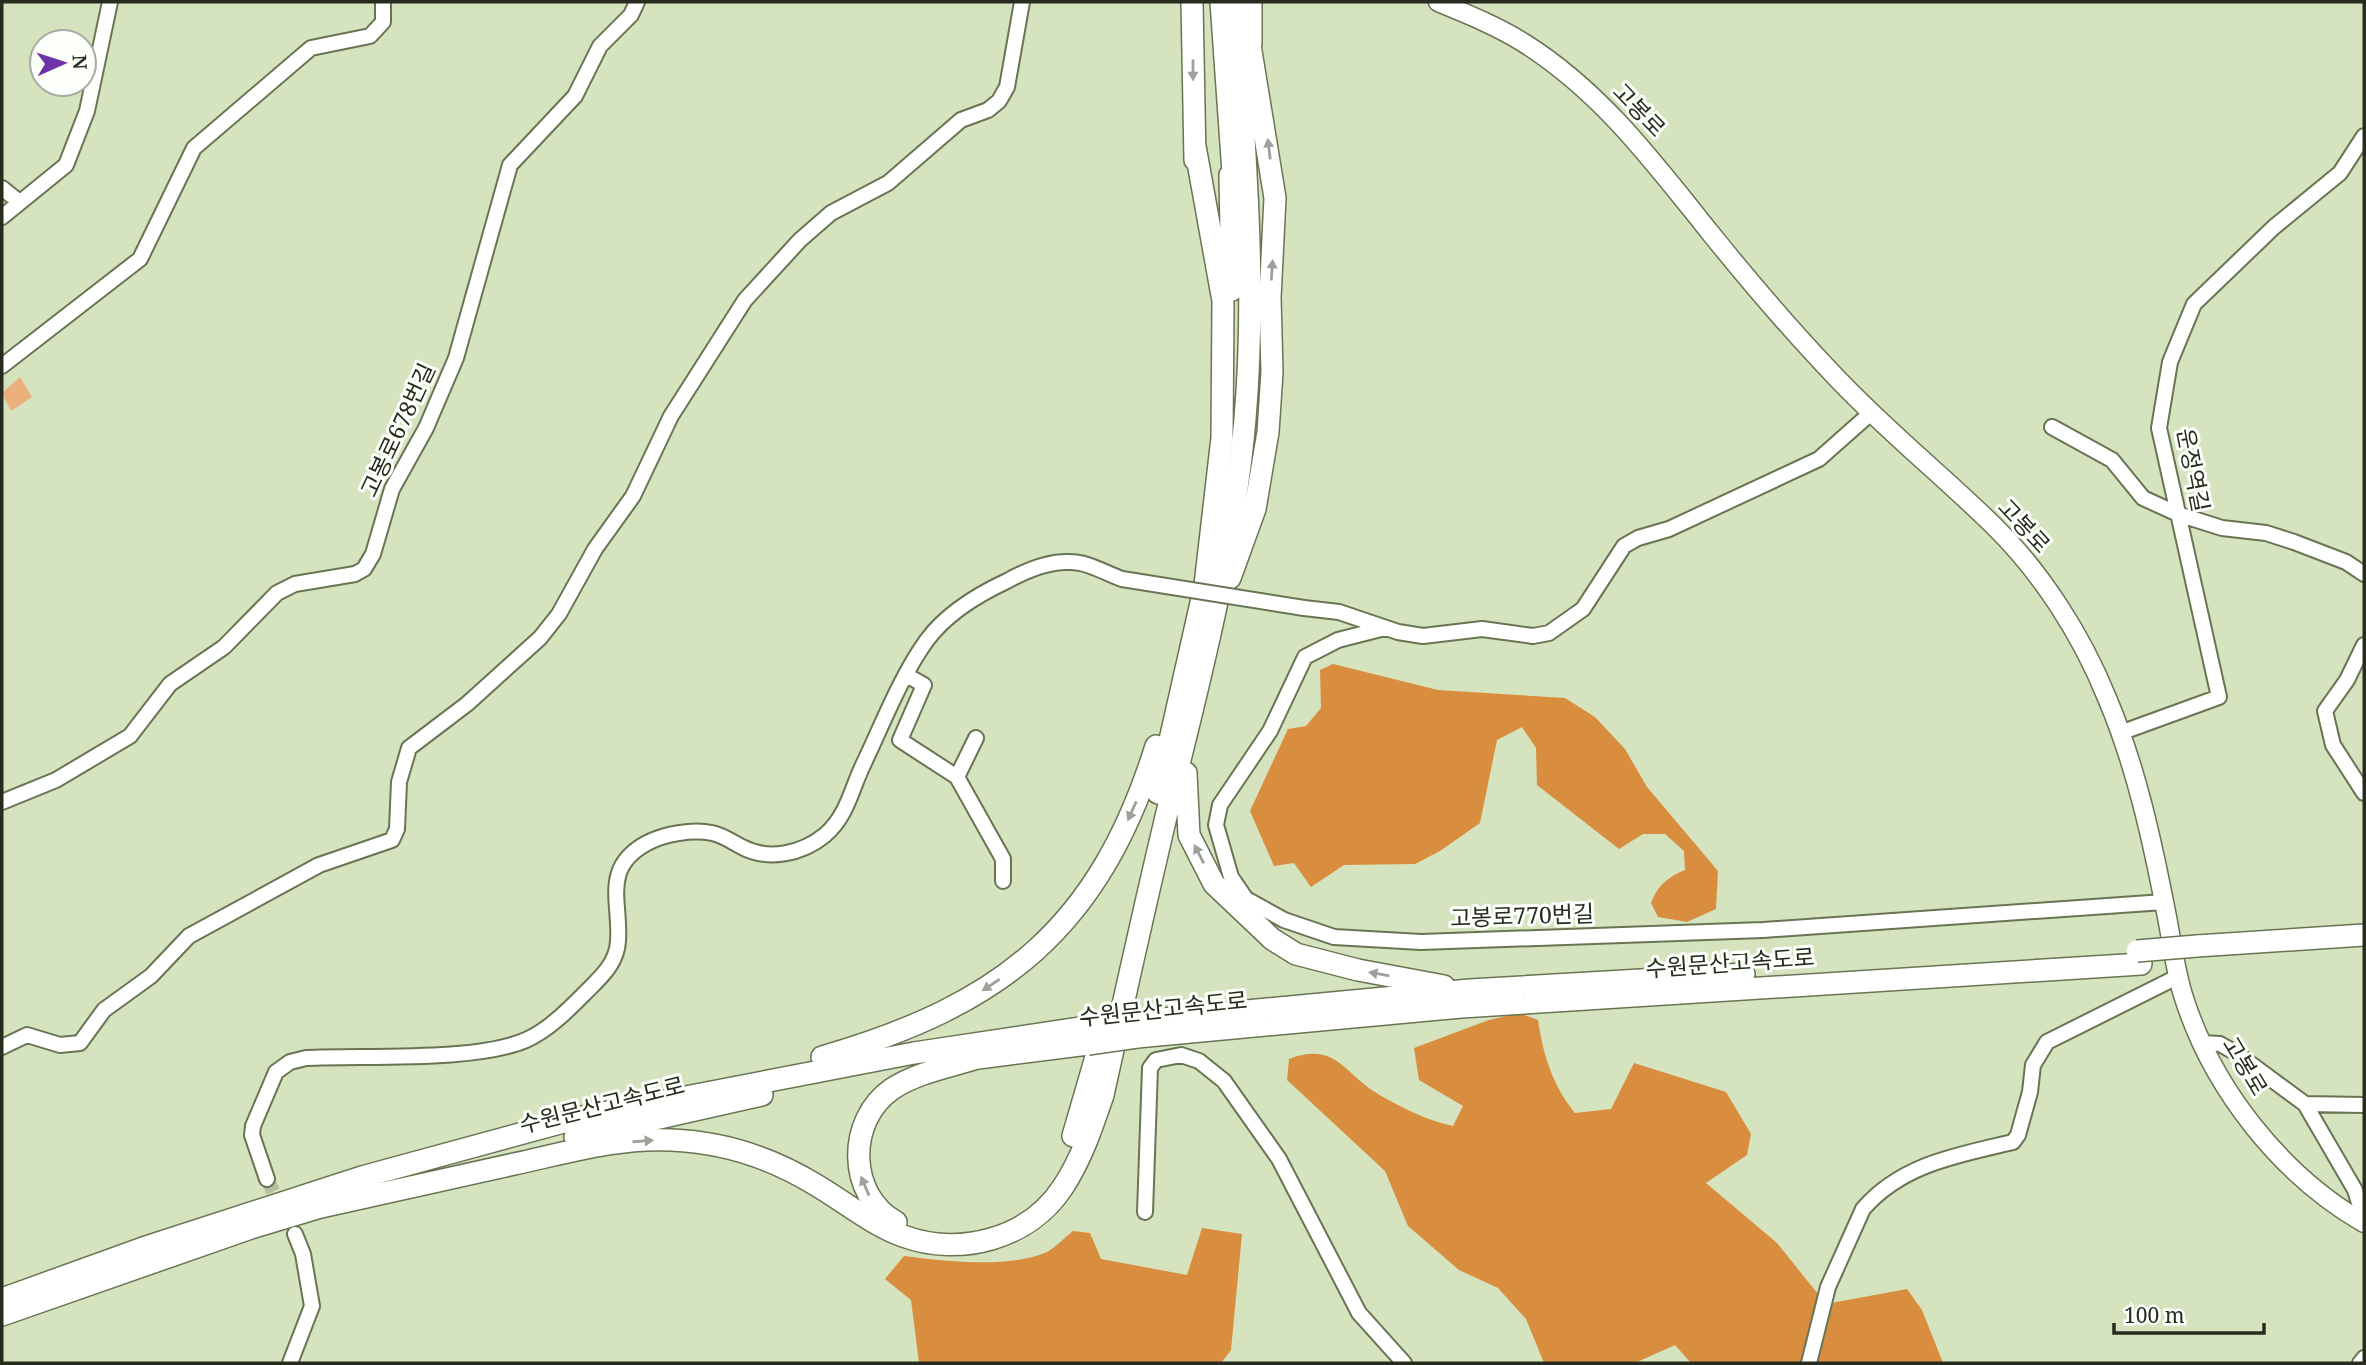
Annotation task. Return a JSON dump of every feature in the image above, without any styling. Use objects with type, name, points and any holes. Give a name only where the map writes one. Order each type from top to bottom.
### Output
[{"type":"highway","points":[[974,1059],[914,1078],[892,1089],[878,1101],[862,1129],[858,1160],[867,1194],[878,1209],[910,1229],[952,1235],[995,1226],[1031,1203],[1048,1184],[1063,1160],[1082,1112],[1109,1007],[1234,506],[1245,420],[1249,250],[1221,2]]},
{"type":"highway","points":[[1235,2],[1235,124],[1229,152],[1233,374],[1209,550],[1201,678],[1186,755],[1185,797],[1189,835],[1214,884],[1272,939],[1296,954],[1358,971],[1470,990]]},
{"type":"highway","points":[[638,1104],[880,1041],[950,1011],[1019,966],[1075,909],[1100,878],[1145,782],[1205,615],[1233,572],[1251,524],[1268,432],[1272,372],[1270,302],[1275,198],[1245,2]]},
{"type":"highway","points":[[1251,2],[1252,60]]},
{"type":"highway","points":[[1194,6],[1195,146],[1213,316],[1214,374],[1207,506],[1209,550]]},
{"type":"highway","points":[[1195,146],[1223,301],[1224,374],[1216,508]]},
{"type":"highway","points":[[1209,550],[1223,509],[1238,402],[1238,257],[1229,152]]},
{"type":"highway","points":[[312,1209],[570,1151],[669,1140],[717,1145],[766,1158],[817,1185],[869,1219],[903,1236],[930,1243],[977,1244],[1002,1236],[1024,1224],[1061,1190],[1078,1162],[1099,1105],[1201,678]]},
{"type":"highway","name":"수원문산고속도로","points":[[2199,954],[2364,935]]},
{"type":"highway","name":"수원문산고속도로","points":[[1139,1029],[2199,954],[2364,950]]},
{"type":"highway","name":"수원문산고속도로","points":[[2,1299],[83,1278],[362,1177],[638,1104],[914,1053],[1470,990],[1686,976],[2139,958]]},
{"type":"highway","name":"수원문산고속도로","points":[[148,1255],[649,1120],[856,1076],[974,1059],[1091,1035]]},
{"type":"highway","name":"수원문산고속도로","points":[[2,1315],[83,1278]]},
{"type":"main road","name":"고봉로","points":[[1438,2],[1502,29],[1527,45],[1559,68],[1621,123],[1777,313],[1872,412],[1995,527],[2030,567],[2064,616],[2107,696],[2151,840],[2179,976],[2202,1043],[2254,1126],[2295,1172],[2346,1213],[2364,1221]]},
{"type":"street","points":[[2,217],[18,201],[66,164],[87,111],[110,2]]},
{"type":"street","points":[[2,366],[140,260],[194,148],[311,48],[370,36],[383,22],[383,2]]},
{"type":"street","name":"고봉로678번길","points":[[2,802],[56,780],[130,736],[170,684],[224,647],[277,593],[295,584],[355,574],[364,569],[373,554],[392,489],[426,428],[456,358],[510,165],[553,123],[575,96],[600,46],[631,15],[638,2]]},
{"type":"street","points":[[2,1047],[27,1035],[60,1045],[80,1043],[104,1010],[151,976],[189,936],[319,865],[392,840],[397,829],[399,782],[409,748],[467,705],[540,638],[559,614],[596,549],[634,496],[678,404],[745,300],[800,240],[831,213],[888,183],[961,120],[988,110],[999,101],[1007,88],[1022,2]]},
{"type":"street","name":"운정역길","points":[[2120,733],[2219,696],[2159,429],[2170,362],[2193,304],[2274,227],[2340,173],[2364,136]]},
{"type":"street","points":[[2,188],[18,201]]},
{"type":"street","points":[[267,1179],[252,1135],[253,1126],[270,1083],[283,1065],[306,1058],[476,1051],[517,1043],[542,1031],[577,1002],[615,959],[618,942],[616,880],[635,852],[653,840],[687,833],[710,833],[763,855],[786,853],[816,841],[835,825],[847,808],[859,772],[927,640],[951,615],[984,592],[1029,570],[1070,561],[1122,579],[1339,612],[1385,628],[1423,636],[1482,629],[1533,636],[1549,633],[1583,609],[1624,546],[1676,526],[1819,458],[1872,412]]},
{"type":"street","points":[[2052,427],[2112,460],[2143,498],[2178,514],[2222,528],[2275,536],[2346,562],[2364,574]]},
{"type":"street","name":"고봉로770번길","points":[[1385,628],[1338,640],[1306,657],[1270,731],[1220,805],[1216,825],[1231,877],[1246,899],[1284,920],[1334,937],[1421,942],[1763,930],[2164,902]]},
{"type":"street","points":[[2364,645],[2347,680],[2325,711],[2326,726],[2333,745],[2364,793]]},
{"type":"street","points":[[908,676],[924,685],[901,740],[957,777],[1003,859],[1003,881]]},
{"type":"street","points":[[957,777],[976,738]]},
{"type":"street","points":[[1809,1363],[1828,1287],[1863,1209],[1872,1199],[1886,1186],[1941,1158],[2013,1142],[2018,1135],[2027,1102],[2033,1065],[2047,1042],[2179,976]]},
{"type":"street","points":[[2202,1043],[2220,1044],[2236,1053],[2305,1104],[2355,1190],[2364,1221]]},
{"type":"street","points":[[1145,1212],[1150,1068],[1156,1059],[1181,1055],[1199,1061],[1224,1081],[1279,1159],[1359,1314],[1404,1363]]},
{"type":"street","points":[[2305,1104],[2364,1105]]},
{"type":"street","points":[[290,1363],[312,1306],[309,1281],[295,1234]]},
{"type":"street","points":[[2360,1363],[2364,1358]]},
{"type":"shaded area","points":[[20,377],[32,397],[11,411],[2,393]]},
{"type":"shaded area","points":[[1333,664],[1438,690],[1565,698],[1595,717],[1625,749],[1647,787],[1718,871],[1716,909],[1687,922],[1658,917],[1651,903],[1664,882],[1685,870],[1684,851],[1665,834],[1643,834],[1619,849],[1537,785],[1536,748],[1522,727],[1497,740],[1480,823],[1440,851],[1415,864],[1344,865],[1311,887],[1294,863],[1274,866],[1250,811],[1288,729],[1306,726],[1321,708],[1320,670]]},
{"type":"shaded area","points":[[1519,1013],[1538,1020],[1550,1070],[1575,1113],[1611,1109],[1634,1063],[1726,1092],[1751,1134],[1747,1155],[1706,1183],[1777,1243],[1826,1304],[1907,1289],[1922,1310],[1943,1363],[1691,1363],[1675,1345],[1635,1363],[1544,1363],[1526,1319],[1498,1288],[1459,1270],[1408,1226],[1385,1171],[1287,1080],[1289,1059],[1318,1054],[1329,1057],[1387,1099],[1424,1117],[1453,1126],[1463,1106],[1419,1080],[1414,1048],[1489,1020]]},
{"type":"shaded area","points":[[1202,1228],[1242,1234],[1231,1350],[1221,1363],[919,1363],[911,1300],[885,1279],[904,1256],[976,1262],[1014,1260],[1047,1252],[1073,1231],[1090,1233],[1101,1259],[1187,1275]]},
{"type":"tunnel","points":[[267,1179],[282,1209]]}]
